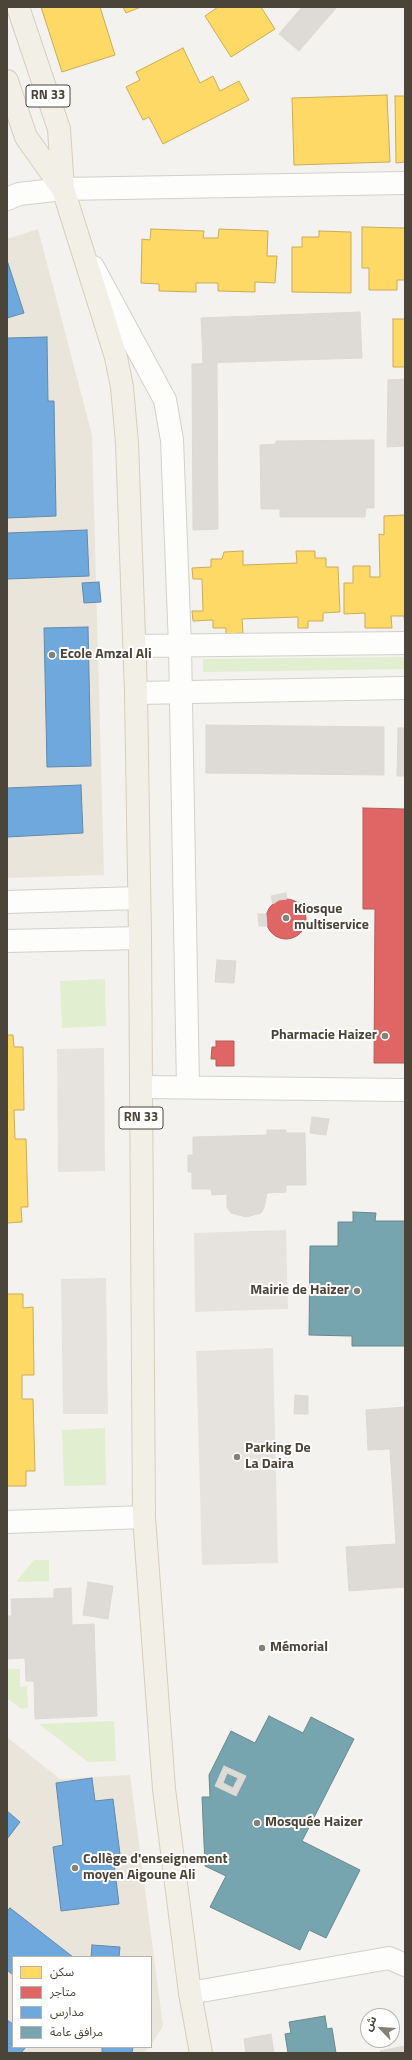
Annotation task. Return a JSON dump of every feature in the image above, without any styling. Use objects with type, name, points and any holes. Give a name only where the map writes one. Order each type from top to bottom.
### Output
[{"type":"main road","name":"RN 33","points":[[18,7],[59,128],[63,189],[116,358],[122,387],[127,443],[136,693],[140,938],[144,1517],[164,1789],[190,1993],[201,2053]]},
{"type":"main road","name":"RN 33","points":[[7,81],[26,137],[63,189]]},
{"type":"street","points":[[7,199],[19,194],[63,189],[405,184]]},
{"type":"street","points":[[79,241],[166,400],[172,440],[180,646],[188,1087]]},
{"type":"street","points":[[135,646],[405,643]]},
{"type":"street","points":[[136,693],[405,688]]},
{"type":"street","points":[[7,902],[139,898]]},
{"type":"street","points":[[7,941],[140,938]]},
{"type":"street","points":[[141,1087],[405,1090]]},
{"type":"street","points":[[7,1522],[144,1517]]},
{"type":"street","points":[[190,1993],[389,1958],[405,1965]]},
{"type":"shaded area","name":"Ecole Amzal Ali","points":[[38,229],[92,435],[104,875],[7,878],[7,239]]},
{"type":"shaded area","points":[[104,1048],[105,1171],[58,1172],[57,1049]]},
{"type":"shaded area","points":[[286,1230],[288,1309],[195,1312],[194,1233]]},
{"type":"shaded area","points":[[106,1278],[108,1414],[63,1414],[61,1279]]},
{"type":"shaded area","name":"Parking De La Daira","points":[[273,1348],[278,1563],[202,1565],[196,1351]]},
{"type":"shaded area","name":"Collège d'enseignement moyen Aigoune Ali","points":[[7,1737],[60,1779],[130,1775],[163,2026],[152,2043],[152,1956],[12,1956],[12,2048],[149,2048],[143,2053],[7,2053]]},
{"type":"green space","points":[[405,657],[405,669],[203,672],[203,659]]},
{"type":"green space","points":[[105,979],[106,1026],[62,1028],[60,981]]},
{"type":"green space","points":[[105,1428],[106,1485],[64,1486],[62,1430]]},
{"type":"green space","points":[[34,1560],[49,1560],[49,1581],[16,1582]]},
{"type":"green space","points":[[7,1669],[20,1669],[20,1687],[27,1686],[28,1708],[21,1709],[7,1698]]},
{"type":"green space","points":[[114,1721],[116,1761],[88,1762],[39,1724]]},
{"type":"building: سكن","points":[[41,7],[100,7],[115,55],[62,72]]},
{"type":"building: سكن","points":[[123,7],[141,7],[126,13]]},
{"type":"building: سكن","points":[[218,7],[261,7],[275,29],[231,57],[205,16]]},
{"type":"building: سكن","points":[[183,48],[200,83],[213,76],[220,91],[239,81],[249,100],[163,144],[149,117],[143,120],[126,87],[140,80],[136,72]]},
{"type":"building: سكن","points":[[387,95],[390,162],[294,165],[292,98]]},
{"type":"building: سكن","points":[[395,96],[405,96],[405,162],[396,163]]},
{"type":"building: سكن","points":[[362,227],[405,228],[405,280],[397,280],[397,290],[369,290],[369,268],[362,268]]},
{"type":"building: سكن","points":[[151,229],[204,231],[203,238],[218,238],[219,229],[268,231],[267,256],[277,256],[275,283],[255,282],[255,292],[218,291],[218,283],[196,283],[196,292],[159,291],[159,284],[141,283],[142,239],[150,240]]},
{"type":"building: سكن","points":[[319,231],[351,232],[351,293],[292,292],[292,247],[302,247],[302,237],[319,237]]},
{"type":"building: سكن","points":[[393,319],[405,319],[405,367],[393,367]]},
{"type":"building: سكن","points":[[405,515],[405,624],[404,616],[391,616],[392,628],[365,628],[365,613],[344,614],[344,583],[353,583],[353,566],[370,566],[370,577],[380,577],[379,534],[384,535],[384,516]]},
{"type":"building: سكن","points":[[243,551],[243,565],[297,563],[296,551],[315,551],[315,558],[326,558],[326,567],[338,567],[340,612],[323,613],[323,621],[308,621],[308,628],[298,628],[298,617],[242,619],[243,633],[226,634],[226,628],[213,628],[213,620],[193,621],[192,611],[203,611],[202,579],[193,579],[192,568],[211,567],[211,559],[222,559],[224,552]]},
{"type":"building: سكن","points":[[7,1035],[13,1035],[14,1047],[23,1047],[24,1110],[14,1110],[15,1139],[26,1139],[28,1207],[21,1207],[22,1222],[7,1223]]},
{"type":"building: سكن","points":[[7,1294],[23,1294],[23,1308],[33,1307],[34,1375],[22,1375],[22,1399],[33,1399],[35,1471],[26,1471],[26,1486],[7,1486]]},
{"type":"building: متاجر","points":[[363,808],[405,809],[405,1063],[374,1063],[375,909],[363,909]]},
{"type":"building: متاجر","name":"Kiosque multiservice","points":[[290,899],[297,902],[303,908],[306,919],[305,927],[297,936],[290,939],[282,939],[275,936],[267,927],[266,915],[269,908],[278,900]]},
{"type":"building: متاجر","points":[[216,1041],[234,1041],[234,1066],[216,1066],[216,1059],[211,1059],[212,1047],[216,1047]]},
{"type":"building: مدارس","points":[[7,260],[24,313],[7,318]]},
{"type":"building: مدارس","points":[[47,337],[48,401],[54,401],[56,516],[7,518],[7,338]]},
{"type":"building: مدارس","points":[[87,530],[89,576],[7,579],[7,533]]},
{"type":"building: مدارس","points":[[99,582],[101,602],[84,603],[82,583]]},
{"type":"building: مدارس","points":[[88,627],[91,766],[47,767],[44,628]]},
{"type":"building: مدارس","points":[[81,785],[83,833],[7,837],[7,788]]},
{"type":"building: مدارس","points":[[92,1778],[95,1801],[113,1799],[121,1862],[114,1863],[119,1904],[61,1911],[53,1847],[63,1845],[56,1783]]},
{"type":"building: مدارس","points":[[7,1811],[20,1822],[7,1839]]},
{"type":"building: مدارس","points":[[10,1908],[72,1956],[12,1956],[12,1974],[7,1970],[7,1911]]},
{"type":"building: مدارس","points":[[92,1945],[120,1947],[119,1956],[91,1956]]},
{"type":"building: مدارس","points":[[7,2020],[12,2023],[12,2048],[25,2048],[21,2053],[7,2053]]},
{"type":"building: مدارس","points":[[102,2048],[133,2048],[132,2053],[102,2053]]},
{"type":"building: مرافق عامة","name":"Mairie de Haizer","points":[[353,1212],[376,1213],[375,1221],[405,1221],[405,1346],[352,1346],[352,1336],[309,1335],[310,1246],[338,1246],[338,1222],[353,1222]]},
{"type":"building: مرافق عامة","name":"Mosquée Haizer","points":[[269,1716],[303,1733],[311,1717],[354,1739],[302,1841],[360,1870],[326,1938],[309,1930],[300,1950],[210,1907],[226,1876],[205,1866],[202,1797],[210,1797],[209,1775],[231,1731],[255,1743]]},
{"type":"building: مرافق عامة","points":[[325,2016],[327,2029],[332,2028],[336,2053],[288,2053],[285,2034],[291,2033],[289,2022]]},
{"type":"building: أخرى","points":[[302,7],[337,7],[299,51],[279,34]]},
{"type":"building: أخرى","points":[[360,312],[362,358],[203,363],[201,318]]},
{"type":"building: أخرى","points":[[217,363],[218,529],[193,530],[192,364]]},
{"type":"building: أخرى","points":[[405,379],[405,446],[387,447],[388,380]]},
{"type":"building: أخرى","points":[[374,440],[374,508],[366,508],[365,517],[280,517],[280,509],[261,509],[260,445],[276,444],[276,441]]},
{"type":"building: أخرى","points":[[206,725],[384,727],[384,775],[206,773]]},
{"type":"building: أخرى","points":[[398,728],[405,728],[405,776],[397,776]]},
{"type":"building: أخرى","points":[[286,893],[287,899],[279,900],[273,904],[271,896]]},
{"type":"building: أخرى","points":[[258,914],[266,914],[267,926],[259,926]]},
{"type":"building: أخرى","points":[[217,960],[236,961],[234,983],[215,982]]},
{"type":"building: أخرى","points":[[312,1117],[329,1119],[326,1135],[310,1133]]},
{"type":"building: أخرى","points":[[267,1130],[286,1130],[286,1133],[305,1133],[306,1185],[286,1185],[286,1192],[267,1193],[264,1208],[261,1213],[246,1217],[231,1213],[227,1207],[227,1194],[212,1195],[211,1189],[192,1189],[192,1172],[188,1172],[188,1155],[193,1155],[193,1137],[267,1135]]},
{"type":"building: أخرى","points":[[295,1395],[308,1396],[308,1414],[294,1414]]},
{"type":"building: أخرى","points":[[405,1407],[405,1587],[349,1591],[346,1547],[396,1544],[390,1449],[368,1450],[366,1410]]},
{"type":"building: أخرى","points":[[88,1582],[113,1586],[108,1619],[83,1615]]},
{"type":"building: أخرى","points":[[71,1588],[72,1625],[94,1624],[97,1716],[35,1719],[34,1681],[26,1681],[25,1658],[7,1659],[7,1616],[12,1616],[11,1599],[54,1598],[54,1589]]},
{"type":"building: أخرى","points":[[224,1766],[246,1776],[236,1796],[215,1786]]},
{"type":"building: أخرى","points":[[227,1773],[238,1778],[233,1788],[223,1783]]},
{"type":"building: أخرى","points":[[271,2034],[274,2053],[246,2053],[244,2039]]},
{"type":"building: أخرى","points":[[405,2046],[405,2053],[381,2053],[380,2051],[400,2048]]},
{"type":"place","name":"Ecole Amzal Ali","points":[[52,655]]},
{"type":"place","name":"Kiosque multiservice","points":[[286,918]]},
{"type":"place","name":"Pharmacie Haizer","points":[[385,1036]]},
{"type":"place","name":"Mairie de Haizer","points":[[357,1291]]},
{"type":"place","name":"Parking De La Daira","points":[[237,1457]]},
{"type":"place","name":"Mémorial","points":[[262,1648]]},
{"type":"place","name":"Mosquée Haizer","points":[[257,1823]]},
{"type":"place","name":"Collège d'enseignement moyen Aigoune Ali","points":[[75,1868]]}]
